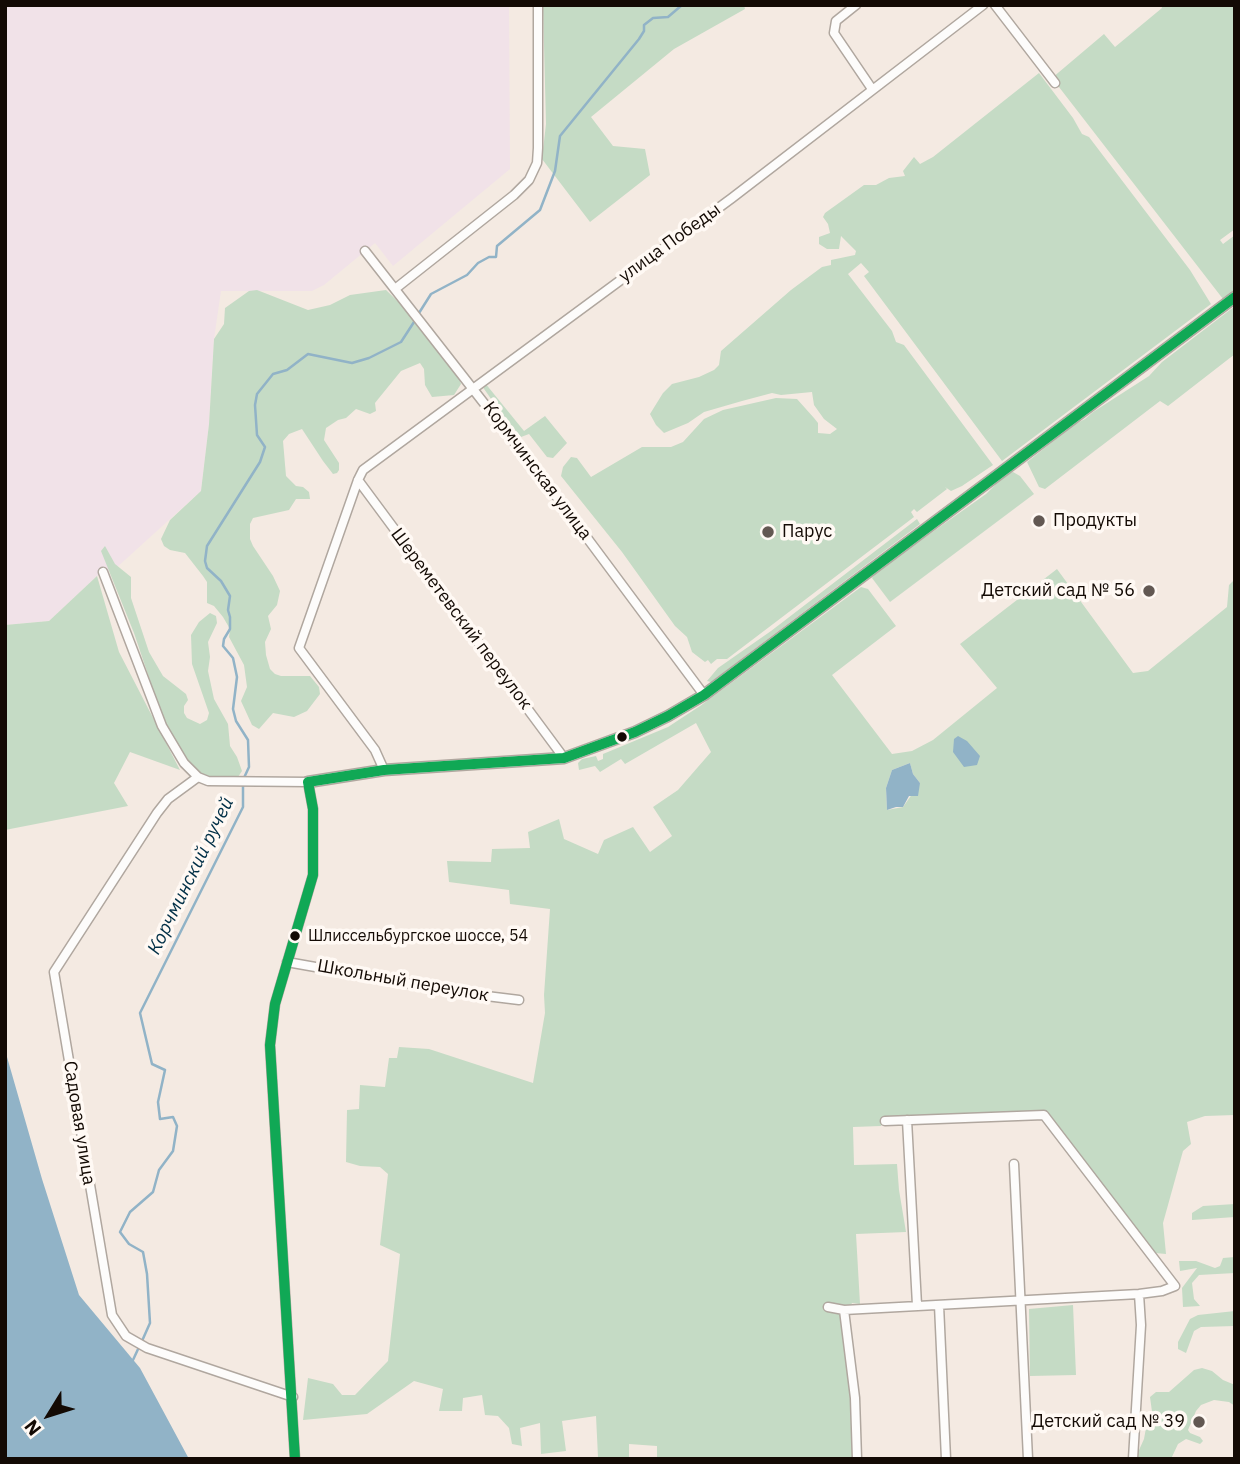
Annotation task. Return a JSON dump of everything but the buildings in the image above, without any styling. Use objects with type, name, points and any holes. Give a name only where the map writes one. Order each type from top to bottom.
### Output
[{"type":"street","points":[[395,289],[514,195],[529,180],[537,163],[538,148],[538,5]]},
{"type":"street","points":[[856,5],[836,21],[834,33],[872,89]]},
{"type":"street","name":"улица Победы","points":[[358,480],[363,470],[472,387],[721,206],[983,5]]},
{"type":"street","points":[[995,5],[1055,83]]},
{"type":"street","name":"Кормчинская улица","points":[[365,251],[472,387],[704,695]]},
{"type":"street","points":[[103,572],[162,726],[184,763],[198,777],[208,781],[308,782],[384,770],[565,758],[635,732],[704,695],[1235,297]]},
{"type":"street","points":[[358,480],[299,648],[375,750],[384,770]]},
{"type":"street","name":"Шереметевский переулок","points":[[358,480],[565,758]]},
{"type":"street","name":"Садовая улица","points":[[198,777],[168,799],[157,813],[54,972],[112,1315],[126,1336],[147,1348],[293,1397]]},
{"type":"street","points":[[295,1459],[270,1045],[275,1004],[313,875],[313,809],[308,782]]},
{"type":"street","name":"Школьный переулок","points":[[287,962],[461,993],[519,1000]]},
{"type":"street","points":[[828,1307],[844,1310],[1139,1294],[1175,1286],[1044,1115],[886,1121]]},
{"type":"street","points":[[907,1120],[917,1305]]},
{"type":"street","points":[[1014,1164],[1028,1459]]},
{"type":"street","points":[[1133,1459],[1141,1325],[1139,1294]]},
{"type":"street","points":[[939,1305],[946,1459]]},
{"type":"street","points":[[844,1310],[855,1398],[857,1459]]},
{"type":"shaded area","points":[[5,5],[509,5],[510,169],[393,266],[375,243],[324,285],[312,291],[221,291],[214,339],[209,424],[201,491],[115,569],[97,576],[49,621],[5,625]]},
{"type":"green space","points":[[543,5],[744,5],[745,9],[674,49],[591,117],[613,146],[645,149],[650,175],[590,222],[542,159],[546,124]]},
{"type":"green space","points":[[1161,5],[1235,5],[1235,229],[1220,240],[1223,244],[1235,235],[1235,290],[1223,299],[1052,78],[1104,34],[1115,47],[1162,8]]},
{"type":"green space","points":[[1039,73],[1082,134],[1089,137],[1190,270],[1211,304],[1002,461],[864,276],[869,272],[861,263],[848,274],[892,331],[896,342],[904,345],[993,465],[962,486],[951,491],[945,487],[947,489],[917,512],[914,509],[911,512],[914,517],[727,659],[717,659],[711,664],[708,660],[705,662],[692,652],[687,637],[675,626],[622,552],[561,476],[563,467],[571,457],[577,458],[591,477],[642,447],[671,447],[683,442],[704,419],[723,410],[776,398],[797,399],[818,423],[818,433],[830,434],[837,429],[824,419],[814,405],[812,392],[781,395],[772,393],[742,401],[704,412],[688,423],[664,433],[650,414],[672,384],[714,370],[719,365],[721,351],[791,290],[822,267],[831,265],[831,260],[855,255],[856,251],[841,236],[839,249],[827,249],[819,244],[819,237],[830,233],[823,217],[825,213],[864,185],[876,185],[889,178],[905,176],[903,171],[914,157],[920,164],[933,157]]},
{"type":"green space","points":[[257,290],[308,310],[330,305],[350,295],[386,290],[412,315],[414,322],[459,377],[461,384],[454,395],[432,397],[425,385],[424,369],[420,363],[401,371],[375,403],[376,411],[370,414],[356,409],[346,418],[326,428],[324,440],[339,463],[337,473],[333,474],[302,429],[289,434],[283,441],[286,476],[296,486],[309,492],[310,499],[296,499],[289,510],[253,518],[250,524],[253,546],[280,591],[277,605],[268,616],[271,629],[265,642],[266,655],[270,669],[275,674],[310,676],[319,687],[320,694],[307,711],[294,717],[273,713],[259,729],[252,725],[241,701],[247,687],[244,665],[229,637],[230,629],[223,617],[214,606],[207,603],[207,582],[185,553],[170,550],[164,546],[161,539],[170,520],[201,491],[209,424],[214,339],[224,324],[225,308],[249,291]]},
{"type":"green space","points":[[1235,306],[1235,354],[1168,406],[1160,401],[1045,489],[1039,487],[1027,462],[1075,424],[1149,376],[1162,362]]},
{"type":"green space","points":[[485,383],[524,431],[545,416],[567,443],[553,458],[547,457],[529,434],[521,437],[503,416],[482,386]]},
{"type":"green space","points":[[1013,472],[1020,476],[1034,494],[890,602],[872,578],[876,572],[986,494],[1006,474]]},
{"type":"green space","points":[[917,519],[920,524],[711,682],[707,681],[718,668],[771,631]]},
{"type":"green space","points":[[105,546],[115,564],[131,577],[131,598],[149,652],[163,676],[186,694],[188,700],[184,713],[187,718],[200,724],[207,720],[209,713],[192,664],[191,635],[199,622],[210,613],[216,616],[217,623],[208,642],[208,671],[214,699],[228,724],[230,746],[242,771],[238,777],[209,778],[197,771],[166,728],[134,633],[101,551]]},
{"type":"green space","points":[[1057,569],[1133,673],[1148,671],[1227,607],[1229,585],[1235,579],[1235,1115],[1205,1116],[1187,1122],[1191,1144],[1183,1151],[1163,1223],[1166,1254],[1155,1253],[1146,1243],[1047,1111],[884,1118],[881,1126],[853,1127],[854,1165],[897,1164],[906,1232],[856,1234],[860,1304],[852,1303],[846,1316],[855,1459],[657,1459],[657,1446],[629,1444],[629,1459],[598,1457],[596,1416],[562,1421],[566,1451],[541,1454],[540,1423],[520,1428],[522,1446],[512,1444],[509,1428],[498,1416],[485,1415],[482,1395],[463,1398],[462,1411],[439,1411],[443,1389],[414,1381],[367,1414],[303,1420],[308,1378],[333,1384],[342,1395],[355,1395],[388,1361],[400,1254],[380,1245],[388,1174],[380,1167],[346,1162],[347,1110],[359,1109],[360,1085],[385,1087],[389,1058],[397,1058],[399,1047],[429,1049],[533,1083],[545,1013],[550,909],[510,904],[509,890],[449,882],[447,861],[491,862],[492,849],[530,848],[528,832],[559,819],[564,839],[598,854],[604,840],[633,827],[650,852],[672,836],[653,807],[678,790],[711,752],[696,723],[625,764],[621,759],[600,772],[595,766],[579,770],[578,763],[582,759],[596,756],[598,761],[603,759],[603,754],[668,727],[861,587],[868,589],[896,626],[832,675],[892,754],[912,751],[933,740],[997,688],[960,644]],"holes":[[[910,763],[913,774],[920,783],[903,807],[887,810],[886,788],[892,770]]]},
{"type":"green space","points":[[97,576],[119,652],[180,770],[130,752],[114,783],[128,806],[5,830],[5,625],[49,621]]},
{"type":"green space","points":[[1235,1204],[1235,1217],[1192,1220],[1192,1213],[1203,1206]]},
{"type":"green space","points":[[1235,1257],[1235,1273],[1199,1275],[1192,1283],[1194,1299],[1200,1306],[1183,1307],[1182,1288],[1197,1268],[1180,1271],[1179,1261],[1196,1261],[1215,1268],[1220,1266],[1223,1258]]},
{"type":"green space","points":[[1073,1305],[1076,1375],[1030,1376],[1029,1309]]},
{"type":"green space","points":[[1235,1311],[1235,1326],[1201,1327],[1194,1331],[1186,1353],[1178,1349],[1178,1342],[1190,1319],[1198,1315]]},
{"type":"green space","points":[[1202,1368],[1235,1385],[1235,1406],[1229,1402],[1214,1400],[1201,1405],[1188,1430],[1200,1437],[1203,1441],[1200,1444],[1186,1439],[1178,1444],[1171,1459],[1135,1459],[1146,1428],[1153,1419],[1150,1397],[1156,1392],[1169,1392],[1194,1370]]},
{"type":"water","points":[[958,736],[967,741],[980,756],[977,765],[964,767],[953,752],[954,739]]},
{"type":"water","points":[[910,763],[913,774],[920,783],[918,796],[909,796],[903,807],[887,810],[886,788],[892,770]]},
{"type":"water","points":[[5,1050],[79,1295],[140,1368],[189,1459],[5,1459]]},
{"type":"waterway","name":"Корчминский ручей","points":[[419,313],[431,294],[467,275],[478,263],[489,257],[496,257],[497,246],[540,210],[555,171],[560,136],[639,39],[644,25],[653,18],[668,17],[682,5]]},
{"type":"waterway","name":"Корчминский ручей","points":[[142,1341],[150,1323],[143,1252],[129,1244],[120,1232],[130,1212],[153,1192],[159,1170],[173,1151],[177,1126],[173,1117],[160,1119],[158,1102],[165,1070],[152,1064],[140,1013],[243,807],[243,780],[249,767],[248,740],[236,721],[233,709],[237,677],[233,658],[223,646],[230,629],[230,596],[221,581],[207,568],[207,546],[260,462],[265,447],[257,435],[255,405],[257,394],[273,374],[287,370],[308,354],[352,363],[369,358],[401,342],[414,322]]},
{"type":"waterway","name":"Корчминский ручей","points":[[133,1360],[139,1347]]},
{"type":"transit line","points":[[295,1459],[270,1045],[275,1004],[313,875],[313,809],[308,782],[384,770],[564,758],[635,732],[668,716],[704,695],[1235,297]]},
{"type":"place","name":"Продукты","points":[[1039,521]]},
{"type":"place","name":"Парус","points":[[768,532]]},
{"type":"place","name":"Детский сад № 56","points":[[1149,591]]},
{"type":"place","name":"Шлиссельбургское шоссе, 54","points":[[295,936]]},
{"type":"place","name":"Детский сад № 39","points":[[1199,1422]]}]
